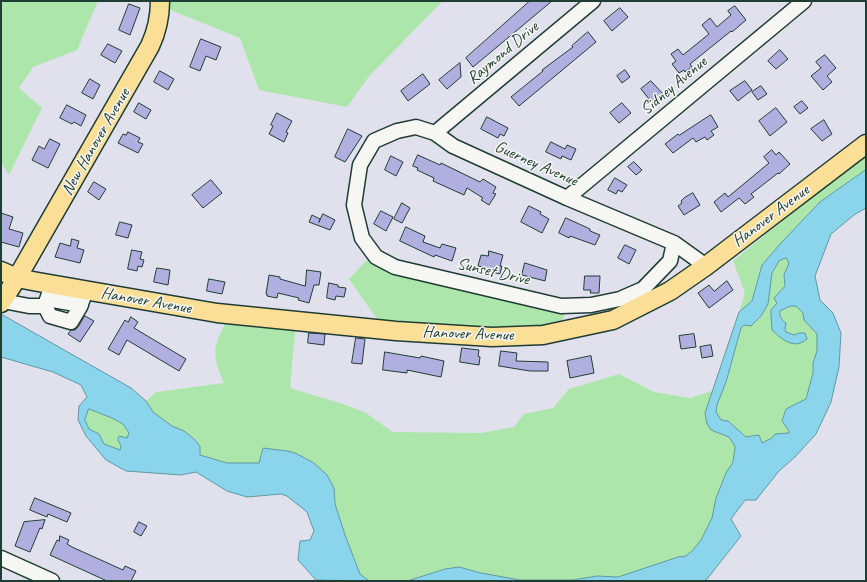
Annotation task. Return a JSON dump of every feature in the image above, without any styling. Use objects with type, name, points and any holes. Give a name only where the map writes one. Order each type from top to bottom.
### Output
[{"type":"main road","name":"New Hanover Avenue","points":[[2,302],[9,274],[150,46],[157,31],[160,16],[160,1]]},
{"type":"main road","name":"Hanover Avenue","points":[[9,274],[48,296],[83,298],[396,331],[492,337],[544,334],[613,320],[670,291],[706,266],[866,144]]},
{"type":"street","name":"Raymond Drive","points":[[435,133],[593,1]]},
{"type":"street","name":"Sidney Avenue","points":[[567,198],[804,1]]},
{"type":"street","name":"Guerney Avenue","points":[[360,165],[374,141],[397,131],[416,127],[435,133],[453,146],[567,198],[674,243],[706,266]]},
{"type":"street","name":"Sunset Drive","points":[[360,165],[354,205],[362,238],[376,258],[395,267],[561,306],[591,305],[620,298],[643,289],[670,261],[674,243]]},
{"type":"street","points":[[2,302],[29,306],[48,296],[50,316],[71,322],[83,298]]},
{"type":"street","points":[[1,558],[32,577],[52,581]]},
{"type":"green space","points":[[1,1],[98,1],[77,50],[33,67],[19,88],[42,108],[9,175],[1,163]]},
{"type":"green space","points":[[169,1],[443,1],[370,75],[347,107],[259,90],[240,38],[168,9]]},
{"type":"green space","points":[[866,153],[866,170],[820,202],[762,265],[752,301],[739,312],[745,293],[733,261]]},
{"type":"green space","points":[[786,258],[790,263],[784,275],[785,286],[775,298],[777,302],[774,308],[784,339],[794,335],[786,332],[780,311],[790,306],[796,306],[803,313],[817,334],[817,351],[813,363],[813,373],[806,399],[786,409],[782,421],[789,433],[775,434],[773,438],[761,444],[751,436],[746,437],[728,421],[721,420],[716,412],[741,328],[779,261]]},
{"type":"green space","points":[[367,260],[566,311],[561,324],[511,329],[377,319],[349,279]]},
{"type":"green space","points":[[226,321],[296,329],[290,388],[343,404],[366,413],[393,432],[482,433],[514,427],[524,414],[553,408],[569,389],[619,374],[654,392],[690,398],[712,391],[705,413],[718,433],[729,437],[735,447],[733,462],[726,473],[716,498],[712,518],[701,540],[686,556],[678,557],[618,577],[597,576],[573,580],[520,580],[481,573],[459,567],[445,569],[405,581],[369,581],[360,574],[335,504],[295,453],[263,448],[259,463],[227,463],[200,455],[184,431],[172,426],[153,412],[146,401],[156,392],[224,383],[217,365],[215,350]]},
{"type":"green space","points":[[89,409],[123,424],[129,433],[127,438],[119,436],[118,440],[121,446],[120,450],[104,444],[99,434],[89,429],[85,420]]},
{"type":"water","points":[[866,170],[866,208],[854,215],[831,234],[815,276],[820,300],[833,313],[841,333],[839,367],[831,402],[816,434],[795,457],[779,471],[756,500],[745,500],[731,519],[741,536],[707,579],[704,581],[407,581],[445,569],[459,567],[481,573],[520,580],[573,580],[597,576],[618,577],[678,557],[686,556],[692,551],[701,540],[712,518],[716,498],[726,473],[733,462],[735,447],[733,443],[729,437],[711,430],[707,424],[705,413],[739,312],[752,301],[762,265],[820,202]],"holes":[[[786,258],[789,263],[784,275],[785,286],[774,298],[777,303],[771,310],[772,330],[784,340],[793,344],[798,344],[807,339],[805,333],[794,335],[786,332],[786,323],[780,317],[780,311],[790,306],[796,306],[803,313],[804,320],[817,334],[817,351],[813,363],[813,373],[806,399],[786,409],[782,421],[789,433],[775,434],[772,438],[762,443],[759,435],[746,437],[728,421],[721,420],[716,412],[717,405],[726,382],[741,328],[744,325],[751,326],[761,316],[768,304],[772,273],[779,261]]]},
{"type":"water","points":[[1,314],[131,388],[146,401],[153,412],[172,426],[184,431],[194,439],[200,446],[200,455],[227,463],[259,463],[263,448],[295,453],[314,463],[327,475],[334,488],[335,504],[345,535],[360,574],[369,581],[316,580],[298,560],[300,541],[310,540],[314,531],[307,512],[287,496],[281,494],[247,497],[227,491],[196,472],[181,475],[126,471],[106,460],[86,436],[78,420],[79,406],[87,397],[81,385],[53,372],[1,357]],"holes":[[[89,409],[123,424],[129,433],[127,438],[119,436],[118,440],[121,446],[120,450],[104,444],[99,434],[89,429],[85,420]]]},
{"type":"building","points":[[530,1],[552,1],[473,67],[466,58]]},
{"type":"building","points":[[129,4],[140,8],[130,35],[119,30]]},
{"type":"building","points":[[735,6],[746,20],[690,64],[692,67],[685,72],[684,70],[679,73],[672,64],[676,61],[671,54],[678,49],[683,55],[709,34],[702,25],[710,18],[717,27],[731,15],[728,11]]},
{"type":"building","points":[[620,8],[628,17],[612,31],[604,21]]},
{"type":"building","points":[[588,32],[596,42],[519,106],[511,97],[543,71],[542,70],[573,47],[572,46]]},
{"type":"building","points":[[201,39],[221,47],[216,60],[206,56],[200,71],[190,67]]},
{"type":"building","points":[[108,44],[122,51],[115,63],[101,55]]},
{"type":"building","points":[[780,50],[788,59],[776,69],[768,61]]},
{"type":"building","points":[[825,55],[836,68],[827,76],[832,82],[823,90],[811,76],[821,68],[816,62]]},
{"type":"building","points":[[460,63],[461,77],[447,89],[439,80]]},
{"type":"building","points":[[625,70],[630,77],[622,83],[617,76]]},
{"type":"building","points":[[160,71],[174,79],[168,90],[154,82]]},
{"type":"building","points":[[423,74],[430,84],[408,101],[401,91]]},
{"type":"building","points":[[90,79],[100,85],[93,99],[82,93]]},
{"type":"building","points":[[651,81],[664,95],[653,104],[641,89]]},
{"type":"building","points":[[745,81],[752,90],[738,101],[730,91]]},
{"type":"building","points":[[761,86],[767,94],[758,100],[752,92]]},
{"type":"building","points":[[802,101],[808,108],[800,114],[794,107]]},
{"type":"building","points":[[139,103],[151,110],[146,119],[134,112]]},
{"type":"building","points":[[622,103],[631,113],[619,123],[610,113]]},
{"type":"building","points":[[67,105],[86,115],[81,126],[74,122],[72,124],[60,118]]},
{"type":"building","points":[[776,108],[787,122],[770,136],[759,121]]},
{"type":"building","points":[[277,113],[292,121],[286,132],[288,133],[284,142],[269,134],[273,126],[271,125]]},
{"type":"building","points":[[711,115],[718,127],[711,131],[714,135],[707,140],[705,137],[696,142],[693,138],[673,153],[665,144],[678,134],[679,135]]},
{"type":"building","points":[[487,117],[508,128],[504,136],[500,134],[498,138],[481,129]]},
{"type":"building","points":[[824,120],[832,134],[822,141],[811,129]]},
{"type":"building","points":[[348,129],[362,136],[345,162],[335,157]]},
{"type":"building","points":[[128,132],[140,138],[138,142],[143,144],[138,153],[118,143],[123,134],[126,135]]},
{"type":"building","points":[[50,139],[60,144],[48,168],[32,160],[39,146],[44,149]]},
{"type":"building","points":[[551,142],[565,149],[567,145],[576,149],[571,160],[562,156],[561,159],[546,152]]},
{"type":"building","points":[[772,150],[776,155],[779,152],[790,164],[779,174],[778,173],[751,194],[754,197],[745,204],[739,198],[721,212],[714,202],[725,193],[728,197],[769,163],[764,157]]},
{"type":"building","points":[[418,155],[440,165],[441,163],[480,182],[483,179],[496,187],[493,193],[496,194],[489,205],[481,200],[483,198],[467,188],[464,195],[433,181],[434,178],[417,170],[418,168],[413,166]]},
{"type":"building","points":[[391,156],[403,162],[396,176],[385,170]]},
{"type":"building","points":[[634,162],[642,170],[636,175],[628,167]]},
{"type":"building","points":[[615,178],[627,185],[622,192],[618,190],[616,194],[608,190]]},
{"type":"building","points":[[211,180],[222,193],[203,208],[192,195]]},
{"type":"building","points":[[94,182],[106,189],[99,200],[88,192]]},
{"type":"building","points":[[693,193],[700,205],[684,215],[678,206],[682,203],[681,201],[684,198]]},
{"type":"building","points":[[402,203],[410,208],[402,223],[394,219]]},
{"type":"building","points":[[529,206],[541,212],[540,214],[549,219],[542,233],[521,222]]},
{"type":"building","points":[[381,211],[393,217],[386,231],[374,224]]},
{"type":"building","points":[[1,213],[13,217],[9,229],[23,233],[19,247],[1,242]]},
{"type":"building","points":[[323,214],[335,220],[330,230],[309,222],[312,215],[320,219],[319,222]]},
{"type":"building","points":[[566,218],[600,235],[595,245],[570,236],[569,238],[559,233]]},
{"type":"building","points":[[120,222],[132,225],[128,238],[116,235]]},
{"type":"building","points":[[406,227],[425,236],[423,242],[440,248],[442,244],[456,248],[452,261],[435,255],[434,257],[400,241]]},
{"type":"building","points":[[72,239],[79,241],[77,248],[84,250],[80,263],[55,257],[60,243],[70,246]]},
{"type":"building","points":[[625,245],[636,250],[629,264],[618,258]]},
{"type":"building","points":[[132,250],[142,252],[140,259],[144,260],[142,267],[138,266],[137,271],[128,269]]},
{"type":"building","points":[[489,251],[503,255],[500,266],[502,266],[500,274],[481,269],[482,267],[478,266],[481,255],[488,256]]},
{"type":"building","points":[[525,263],[547,270],[545,281],[522,275]]},
{"type":"building","points":[[157,268],[170,270],[168,285],[154,282]]},
{"type":"building","points":[[307,270],[321,272],[319,285],[314,285],[309,303],[298,300],[299,298],[278,293],[277,298],[267,296],[269,275],[280,277],[280,279],[305,286]]},
{"type":"building","points":[[585,276],[600,276],[599,293],[590,293],[591,290],[584,290]]},
{"type":"building","points":[[209,279],[225,282],[222,294],[207,291]]},
{"type":"building","points":[[727,281],[733,290],[709,308],[698,293],[709,285],[714,291]]},
{"type":"building","points":[[329,283],[338,285],[338,287],[346,288],[344,297],[336,296],[335,300],[327,298]]},
{"type":"building","points":[[85,316],[94,321],[80,342],[68,334],[71,330],[75,330],[78,327]]},
{"type":"building","points":[[131,317],[138,322],[134,328],[186,359],[179,371],[127,340],[119,355],[108,349],[125,320],[128,322]]},
{"type":"building","points":[[309,333],[325,334],[324,345],[308,343]]},
{"type":"building","points":[[694,334],[696,347],[681,349],[679,336]]},
{"type":"building","points":[[356,338],[365,339],[362,364],[352,363]]},
{"type":"building","points":[[711,345],[713,356],[702,358],[700,347]]},
{"type":"building","points":[[462,348],[479,350],[479,365],[460,362]]},
{"type":"building","points":[[501,351],[517,353],[516,361],[548,362],[548,371],[530,371],[499,366]]},
{"type":"building","points":[[385,352],[420,358],[421,356],[444,361],[441,377],[407,370],[407,373],[383,370]]},
{"type":"building","points":[[591,356],[594,373],[570,378],[567,361]]},
{"type":"building","points":[[35,498],[71,513],[67,522],[48,514],[47,517],[30,510]]},
{"type":"building","points":[[45,520],[30,552],[15,546],[24,522]]},
{"type":"building","points":[[139,522],[147,526],[141,536],[134,532]]},
{"type":"building","points":[[60,536],[69,540],[67,544],[72,547],[123,570],[125,566],[136,571],[131,581],[107,581],[50,555],[57,540],[59,541]]}]
